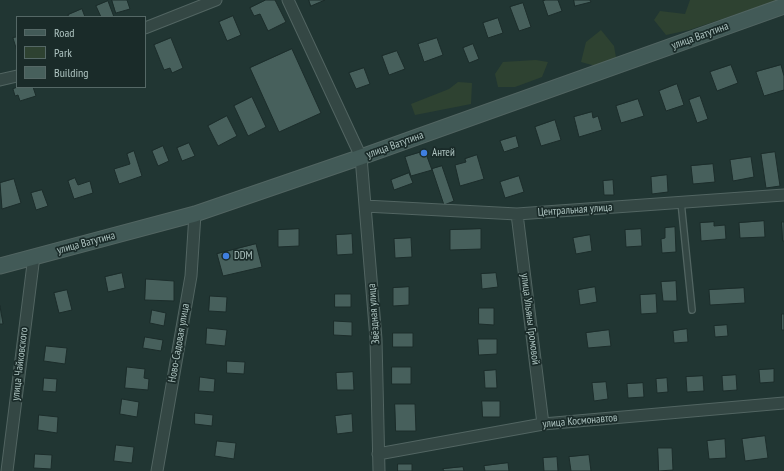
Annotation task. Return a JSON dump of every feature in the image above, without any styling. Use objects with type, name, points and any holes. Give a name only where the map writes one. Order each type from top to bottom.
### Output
[{"type":"main road","name":"улица Ватутина","points":[[0,266],[196,214],[361,157],[784,6]]},
{"type":"street","points":[[146,28],[216,0]]},
{"type":"street","points":[[288,0],[361,157]]},
{"type":"street","points":[[0,80],[16,76]]},
{"type":"street","name":"Звёздная улица","points":[[361,157],[376,339],[379,471]]},
{"type":"street","name":"Центральная улица","points":[[365,206],[517,214],[784,194]]},
{"type":"street","name":"Ново-Садовая улица","points":[[157,471],[191,276],[196,214]]},
{"type":"street","name":"улица Ульяны Громовой","points":[[517,214],[543,424]]},
{"type":"street","name":"улица Чайковского","points":[[7,471],[34,256]]},
{"type":"street","name":"улица Космонавтов","points":[[378,454],[543,424],[784,403]]},
{"type":"lane","points":[[681,202],[692,310]]},
{"type":"green space","points":[[690,0],[779,0],[689,30],[666,35],[654,20],[660,11],[685,14]]},
{"type":"green space","points":[[601,30],[614,46],[617,63],[603,68],[581,62],[586,42]]},
{"type":"green space","points":[[536,60],[548,62],[542,77],[515,87],[498,87],[495,74],[503,62]]},
{"type":"green space","points":[[458,82],[472,83],[471,104],[415,115],[411,104],[449,89]]},
{"type":"building","points":[[112,0],[127,0],[130,9],[116,13]]},
{"type":"building","points":[[266,0],[275,0],[286,22],[268,31],[260,14],[254,16],[250,8]]},
{"type":"building","points":[[309,0],[325,0],[311,6]]},
{"type":"building","points":[[558,0],[562,11],[548,16],[543,1]]},
{"type":"building","points":[[574,0],[590,0],[591,2],[575,6]]},
{"type":"building","points":[[108,1],[114,16],[101,16],[96,6]]},
{"type":"building","points":[[523,3],[531,27],[519,31],[510,7]]},
{"type":"building","points":[[82,9],[85,16],[68,16]]},
{"type":"building","points":[[233,16],[241,35],[227,41],[219,22]]},
{"type":"building","points":[[498,18],[503,33],[488,38],[483,23]]},
{"type":"building","points":[[16,37],[16,48],[13,38]]},
{"type":"building","points":[[171,38],[183,68],[172,73],[170,68],[164,70],[154,45]]},
{"type":"building","points":[[437,38],[443,55],[424,62],[418,44]]},
{"type":"building","points":[[473,44],[479,59],[469,63],[463,48]]},
{"type":"building","points":[[292,49],[321,113],[279,132],[250,68]]},
{"type":"building","points":[[397,51],[405,69],[389,75],[382,56]]},
{"type":"building","points":[[731,65],[738,83],[717,91],[710,72]]},
{"type":"building","points":[[781,65],[784,76],[784,90],[764,96],[756,72]]},
{"type":"building","points":[[364,68],[370,84],[356,89],[349,73]]},
{"type":"building","points":[[677,84],[684,105],[666,111],[659,91]]},
{"type":"building","points":[[33,88],[36,96],[20,101],[18,95],[15,96],[13,89]]},
{"type":"building","points":[[700,96],[708,119],[697,123],[689,100]]},
{"type":"building","points":[[252,97],[266,127],[248,136],[234,106]]},
{"type":"building","points":[[638,99],[644,116],[621,123],[616,106]]},
{"type":"building","points":[[592,112],[593,118],[598,116],[602,130],[579,137],[574,117]]},
{"type":"building","points":[[227,116],[237,136],[218,146],[208,126]]},
{"type":"building","points":[[555,120],[561,140],[541,146],[535,127]]},
{"type":"building","points":[[516,136],[519,147],[504,152],[500,141]]},
{"type":"building","points":[[189,143],[195,156],[182,161],[177,148]]},
{"type":"building","points":[[163,146],[169,161],[158,166],[152,151]]},
{"type":"building","points":[[134,151],[142,176],[119,184],[114,169],[130,164],[127,154]]},
{"type":"building","points":[[425,151],[432,170],[411,176],[405,157]]},
{"type":"building","points":[[775,152],[780,186],[766,188],[761,154]]},
{"type":"building","points":[[477,155],[484,179],[460,186],[455,165],[466,162],[465,159]]},
{"type":"building","points":[[751,157],[754,177],[733,181],[730,160]]},
{"type":"building","points":[[713,164],[715,182],[693,184],[691,166]]},
{"type":"building","points":[[442,166],[454,201],[444,205],[432,169]]},
{"type":"building","points":[[409,173],[413,183],[394,190],[391,180]]},
{"type":"building","points":[[667,175],[668,192],[652,194],[651,177]]},
{"type":"building","points":[[519,176],[524,192],[505,198],[500,182]]},
{"type":"building","points":[[75,178],[78,185],[90,181],[93,193],[74,199],[68,181]]},
{"type":"building","points":[[14,179],[21,203],[2,209],[0,183]]},
{"type":"building","points":[[613,180],[614,195],[604,195],[603,181]]},
{"type":"building","points":[[42,190],[48,206],[36,210],[31,193]]},
{"type":"building","points":[[764,221],[765,237],[740,238],[739,223]]},
{"type":"building","points":[[714,222],[714,226],[725,225],[726,239],[701,241],[700,223]]},
{"type":"building","points":[[782,222],[784,222],[784,241],[783,241]]},
{"type":"building","points":[[675,227],[676,252],[662,253],[661,239],[665,238],[665,228]]},
{"type":"building","points":[[299,229],[299,246],[278,247],[278,230]]},
{"type":"building","points":[[481,229],[481,249],[450,250],[450,230]]},
{"type":"building","points":[[641,229],[642,246],[626,247],[625,230]]},
{"type":"building","points":[[352,234],[353,254],[337,255],[336,235]]},
{"type":"building","points":[[590,235],[592,251],[576,254],[573,238]]},
{"type":"building","points":[[411,238],[412,257],[395,258],[394,239]]},
{"type":"building","points":[[256,244],[262,267],[223,276],[217,254]]},
{"type":"building","points":[[122,273],[125,288],[108,292],[105,277]]},
{"type":"building","points":[[496,273],[498,287],[482,289],[481,274]]},
{"type":"building","points":[[146,279],[174,281],[174,301],[145,300]]},
{"type":"building","points":[[676,281],[677,301],[663,301],[661,282]]},
{"type":"building","points":[[409,287],[409,305],[393,306],[393,288]]},
{"type":"building","points":[[595,287],[597,302],[580,305],[578,290]]},
{"type":"building","points":[[744,288],[745,303],[710,305],[709,290]]},
{"type":"building","points":[[67,290],[72,310],[59,313],[54,293]]},
{"type":"building","points":[[335,294],[351,294],[351,307],[335,307]]},
{"type":"building","points":[[656,294],[657,313],[641,314],[640,295]]},
{"type":"building","points":[[210,296],[227,297],[226,312],[209,311]]},
{"type":"building","points":[[0,306],[3,324],[0,324]]},
{"type":"building","points":[[479,308],[494,308],[494,325],[479,324]]},
{"type":"building","points":[[152,310],[166,313],[164,326],[150,323]]},
{"type":"building","points":[[782,314],[784,314],[784,330],[782,330]]},
{"type":"building","points":[[334,321],[352,322],[352,336],[334,335]]},
{"type":"building","points":[[727,325],[728,336],[715,337],[714,326]]},
{"type":"building","points":[[207,328],[227,330],[225,346],[206,344]]},
{"type":"building","points":[[687,329],[688,342],[674,343],[673,331]]},
{"type":"building","points":[[609,330],[611,346],[588,348],[586,333]]},
{"type":"building","points":[[393,333],[413,333],[413,347],[393,347]]},
{"type":"building","points":[[145,337],[163,340],[161,351],[143,348]]},
{"type":"building","points":[[478,339],[497,339],[497,354],[479,355]]},
{"type":"building","points":[[46,346],[67,348],[65,364],[44,361]]},
{"type":"building","points":[[227,361],[245,362],[244,374],[227,373]]},
{"type":"building","points":[[127,367],[145,369],[144,378],[149,379],[148,390],[125,388]]},
{"type":"building","points":[[392,367],[411,367],[411,384],[392,384]]},
{"type":"building","points":[[774,369],[774,382],[760,383],[759,370]]},
{"type":"building","points":[[496,370],[497,388],[485,388],[484,371]]},
{"type":"building","points":[[353,372],[354,390],[337,390],[336,373]]},
{"type":"building","points":[[736,375],[737,390],[723,391],[722,376]]},
{"type":"building","points":[[703,376],[704,391],[687,392],[686,377]]},
{"type":"building","points":[[200,377],[215,379],[214,392],[199,391]]},
{"type":"building","points":[[44,378],[57,379],[56,392],[43,391]]},
{"type":"building","points":[[667,378],[668,392],[657,393],[656,379]]},
{"type":"building","points":[[606,382],[608,399],[594,401],[592,383]]},
{"type":"building","points":[[643,383],[644,397],[628,398],[627,384]]},
{"type":"building","points":[[122,399],[139,402],[137,417],[120,414]]},
{"type":"building","points":[[482,401],[500,401],[500,417],[483,417]]},
{"type":"building","points":[[395,404],[415,404],[416,431],[396,431]]},
{"type":"building","points":[[195,413],[213,415],[212,426],[195,424]]},
{"type":"building","points":[[352,414],[353,432],[337,434],[335,416]]},
{"type":"building","points":[[39,415],[58,417],[57,433],[38,430]]},
{"type":"building","points":[[765,436],[768,458],[745,461],[742,439]]},
{"type":"building","points":[[725,439],[726,458],[709,459],[707,441]]},
{"type":"building","points":[[217,441],[236,443],[234,459],[215,456]]},
{"type":"building","points":[[116,445],[134,447],[132,463],[114,461]]},
{"type":"building","points":[[658,448],[672,448],[673,470],[659,471]]},
{"type":"building","points":[[35,454],[52,455],[51,469],[34,468]]},
{"type":"building","points":[[589,455],[591,471],[571,471],[569,457]]},
{"type":"building","points":[[557,457],[558,471],[544,471],[543,458]]},
{"type":"building","points":[[508,463],[509,471],[485,471],[484,466]]},
{"type":"building","points":[[398,464],[412,464],[412,471],[398,471]]},
{"type":"building","points":[[463,467],[464,471],[444,471],[443,469]]},
{"type":"place","name":"Антей","points":[[424,153]]},
{"type":"place","name":"DDM","points":[[226,256]]}]
